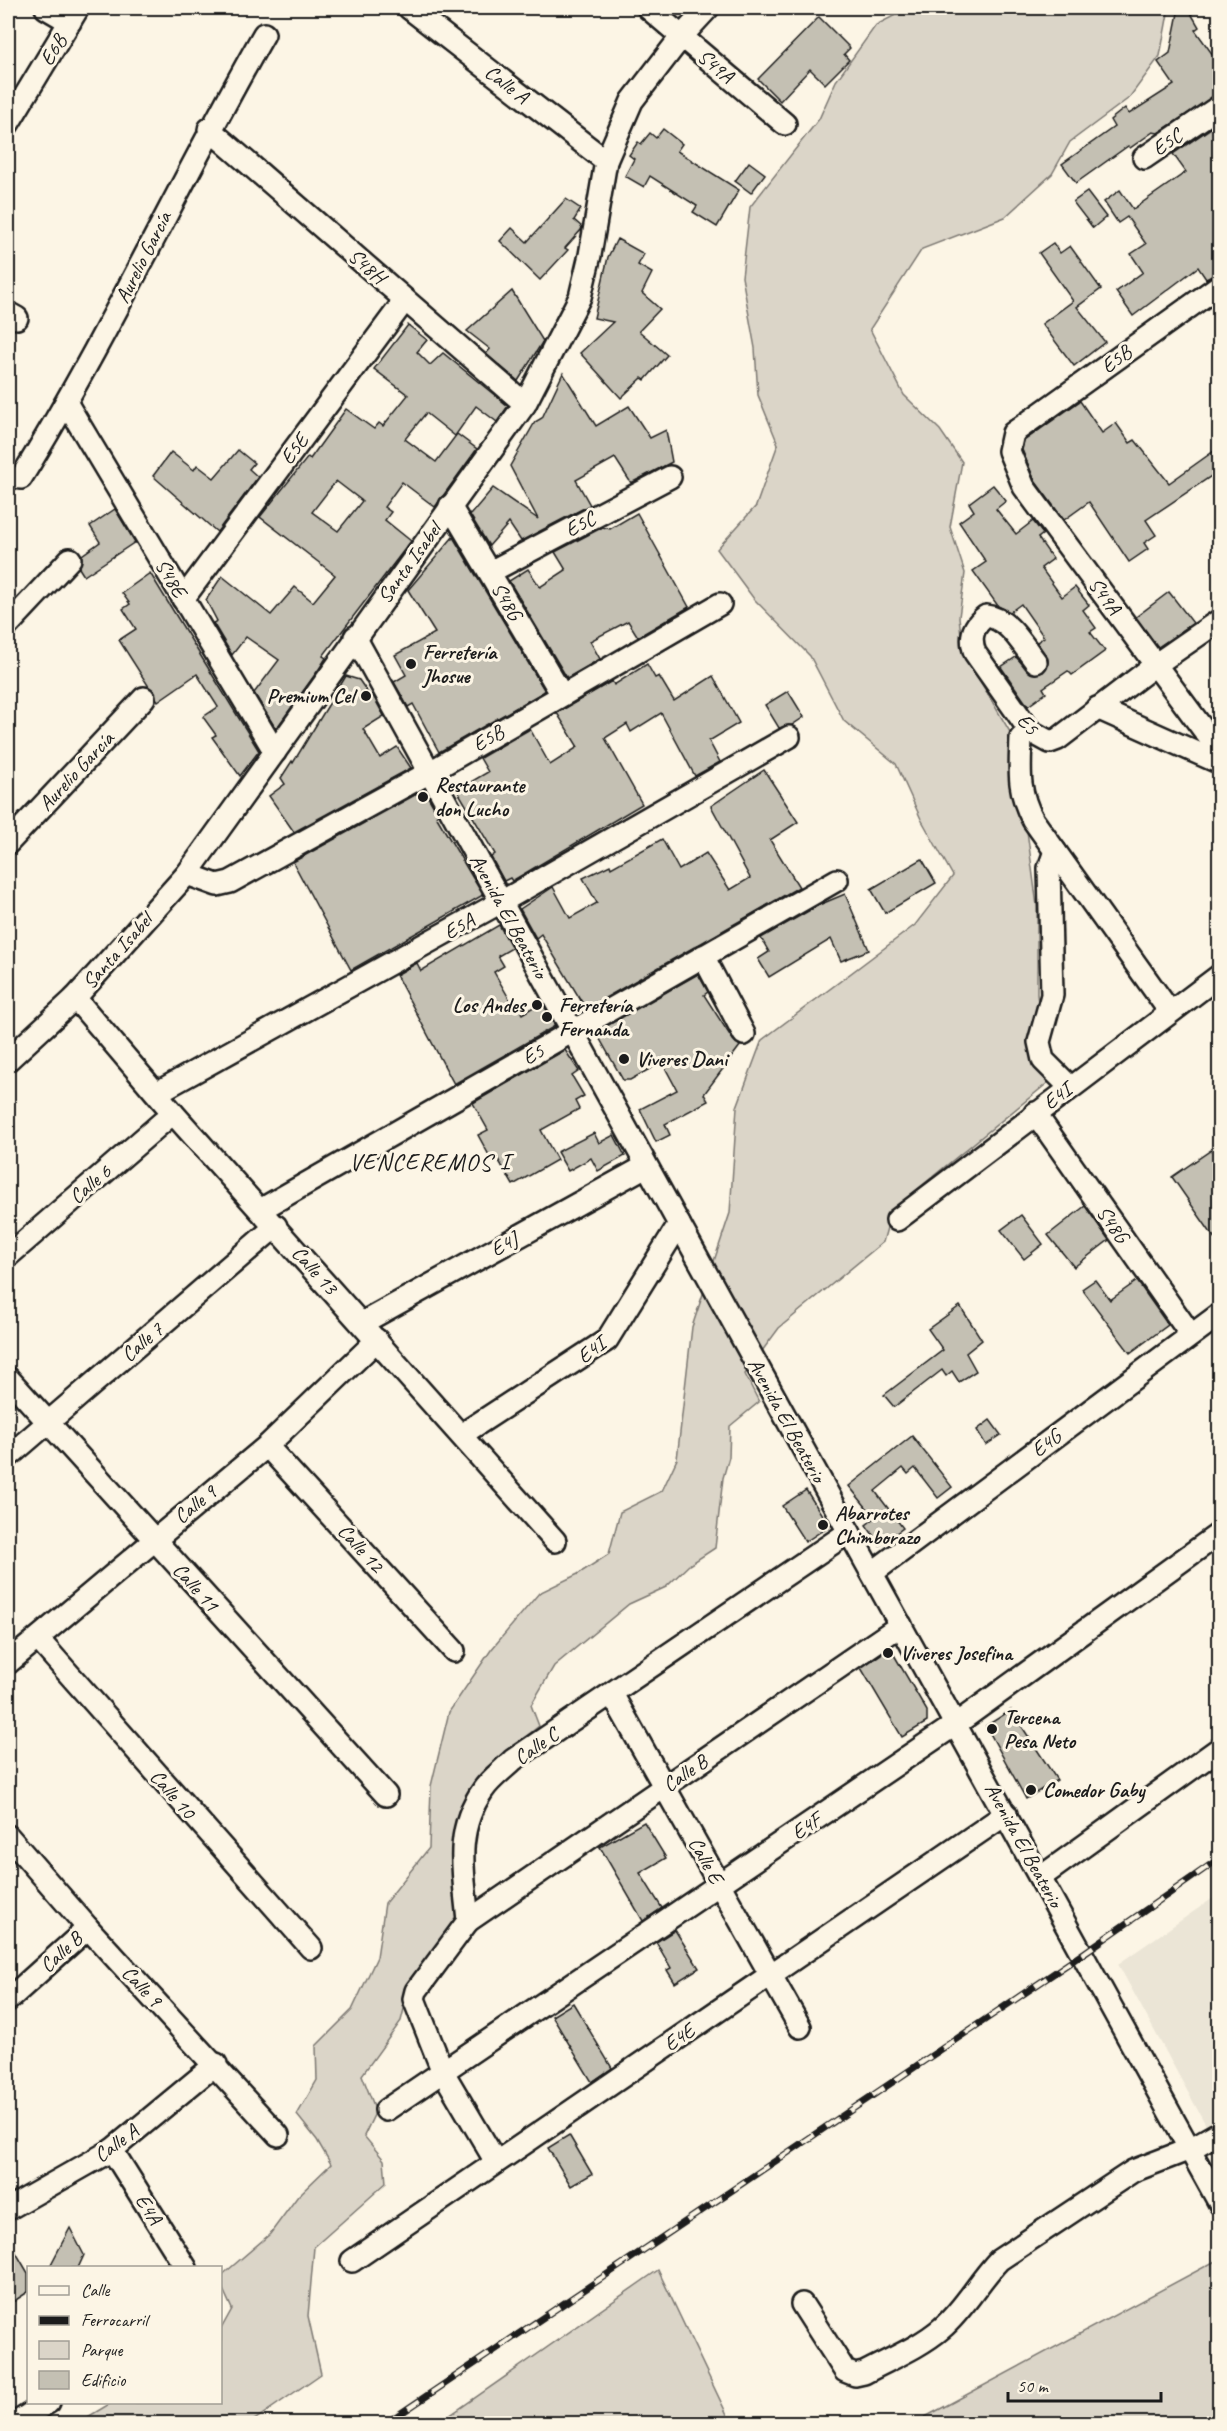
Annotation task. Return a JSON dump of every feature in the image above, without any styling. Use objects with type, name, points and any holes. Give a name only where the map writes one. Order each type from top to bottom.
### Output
[{"type":"street","points":[[46,8],[74,15]]},
{"type":"street","name":"Calle A","points":[[409,8],[606,161]]},
{"type":"street","name":"S49A","points":[[648,8],[785,124]]},
{"type":"street","name":"Santa Isabel","points":[[8,1060],[75,998],[187,874],[525,404],[580,297],[590,255],[606,161],[632,101],[682,36],[708,8]]},
{"type":"street","name":"E6B","points":[[8,124],[74,15]]},
{"type":"street","name":"Aurelio García","points":[[21,478],[67,404],[209,129],[264,34]]},
{"type":"street","name":"E5C","points":[[1144,158],[1220,106]]},
{"type":"street","name":"S48H","points":[[209,129],[525,404]]},
{"type":"street","name":"E5B","points":[[1013,433],[1220,285]]},
{"type":"street","name":"E5E","points":[[183,598],[405,300]]},
{"type":"street","name":"S48E","points":[[67,404],[275,752]]},
{"type":"street","name":"S49A","points":[[1013,433],[1009,451],[1024,487],[1220,752]]},
{"type":"street","name":"E5C","points":[[490,572],[670,477]]},
{"type":"street","name":"S48G","points":[[450,506],[562,695]]},
{"type":"street","points":[[8,625],[70,560]]},
{"type":"street","name":"E5B","points":[[187,874],[217,885],[230,882],[430,772],[720,604]]},
{"type":"street","name":"E5","points":[[1036,662],[1005,624],[995,617],[986,616],[976,624],[972,643],[975,653],[1030,731],[1050,742],[1058,739],[1155,665],[1220,620]]},
{"type":"street","name":"Avenida El Beaterio","points":[[356,637],[1220,2204]]},
{"type":"street","name":"Aurelio García","points":[[8,843],[144,698]]},
{"type":"street","points":[[1097,708],[1220,763]]},
{"type":"street","points":[[1030,731],[1021,738],[1022,800],[1055,851],[1170,1012]]},
{"type":"street","name":"E5A","points":[[158,1092],[501,902],[789,737]]},
{"type":"street","points":[[1055,851],[1049,868],[1052,995],[1039,1042],[1043,1060],[1070,1087]]},
{"type":"street","name":"E5","points":[[260,1210],[837,880]]},
{"type":"street","points":[[704,956],[744,1034]]},
{"type":"street","name":"E4I","points":[[897,1220],[1035,1113],[1220,975]]},
{"type":"street","name":"Calle 13","points":[[75,998],[158,1092],[173,1113],[555,1541]]},
{"type":"street","name":"Calle 6","points":[[8,1256],[173,1113]]},
{"type":"street","name":"S48G","points":[[1035,1113],[1191,1335]]},
{"type":"street","name":"E4J","points":[[362,1323],[646,1166]]},
{"type":"street","name":"E4I","points":[[461,1435],[608,1340],[679,1224]]},
{"type":"street","name":"Calle 7","points":[[8,1457],[276,1226]]},
{"type":"street","name":"E4G","points":[[872,1573],[1220,1314]]},
{"type":"street","name":"Calle 9","points":[[8,1663],[153,1539],[267,1446],[377,1340]]},
{"type":"street","name":"Calle 11","points":[[8,1378],[386,1795]]},
{"type":"street","name":"Calle 12","points":[[267,1446],[454,1651]]},
{"type":"street","name":"Calle C","points":[[468,1922],[461,1847],[467,1823],[483,1790],[513,1760],[849,1532]]},
{"type":"street","name":"E4F","points":[[387,2110],[956,1724],[1220,1533]]},
{"type":"street","name":"Calle B","points":[[468,1922],[901,1625]]},
{"type":"street","name":"Calle 10","points":[[38,1639],[311,1948]]},
{"type":"street","name":"Calle E","points":[[612,1694],[800,2027]]},
{"type":"street","points":[[1041,1877],[1220,1748]]},
{"type":"street","name":"E4E","points":[[352,2261],[1006,1814]]},
{"type":"street","name":"Calle 9","points":[[8,1836],[88,1928],[216,2064],[278,2135]]},
{"type":"street","points":[[468,1922],[416,1991],[414,1999],[443,2072],[496,2162]]},
{"type":"street","name":"Calle B","points":[[8,2000],[88,1928]]},
{"type":"street","name":"Calle A","points":[[8,2209],[112,2150],[216,2064]]},
{"type":"street","points":[[802,2304],[845,2371],[855,2375],[864,2373],[941,2329],[966,2303],[982,2278],[999,2260],[1133,2171],[1190,2149],[1220,2132]]},
{"type":"street","name":"E4A","points":[[112,2150],[185,2266]]},
{"type":"street","points":[[14,2424],[47,2404]]},
{"type":"shaded area","points":[[1219,1894],[1219,2149],[1118,1964]]},
{"type":"green space","points":[[909,8],[1169,8],[1160,56],[1129,98],[1070,142],[1052,174],[1005,217],[922,249],[870,329],[904,395],[940,430],[962,462],[950,527],[965,573],[959,617],[963,652],[1013,737],[1012,783],[1027,831],[1037,906],[1037,995],[1050,1081],[892,1210],[883,1242],[779,1328],[745,1374],[759,1402],[730,1426],[729,1457],[723,1478],[715,1548],[689,1565],[666,1587],[629,1604],[554,1666],[531,1705],[539,1726],[504,1754],[474,1784],[461,1814],[453,1844],[456,1924],[410,1985],[401,2021],[362,2075],[376,2111],[364,2136],[384,2160],[386,2183],[314,2247],[308,2316],[321,2374],[250,2423],[76,2424],[109,2404],[222,2404],[222,2327],[232,2309],[222,2287],[222,2275],[270,2234],[298,2196],[331,2164],[317,2140],[297,2115],[317,2080],[316,2046],[352,2010],[377,1957],[385,1903],[429,1848],[431,1786],[449,1712],[491,1650],[539,1593],[578,1574],[609,1554],[620,1512],[662,1491],[677,1459],[692,1327],[730,1213],[737,1107],[762,1040],[915,925],[953,876],[921,819],[896,764],[844,721],[810,656],[754,599],[717,549],[756,506],[778,444],[758,395],[755,348],[742,277],[750,207],[819,119],[836,81],[876,25]]},
{"type":"green space","points":[[1219,2259],[1219,2423],[914,2423]]},
{"type":"green space","points":[[658,2270],[731,2423],[439,2423]]},
{"type":"building","points":[[1179,8],[1188,8],[1199,27],[1195,30],[1213,55],[1220,51],[1220,93],[1158,133],[1153,132],[1130,148],[1128,146],[1076,183],[1062,164],[1114,127],[1110,120],[1125,108],[1129,114],[1174,85],[1158,62],[1170,53]]},
{"type":"building","points":[[819,17],[850,48],[844,54],[849,60],[825,84],[810,69],[780,101],[758,79]]},
{"type":"building","points":[[1220,122],[1220,272],[1206,279],[1198,267],[1133,316],[1116,292],[1143,272],[1131,254],[1146,244],[1127,217],[1118,223],[1104,202],[1120,190],[1133,209],[1186,172],[1173,154]]},
{"type":"building","points":[[663,129],[682,144],[677,151],[739,190],[717,227],[693,212],[697,206],[650,176],[644,187],[625,176],[634,159],[629,155],[638,142],[641,144],[650,133],[656,138]]},
{"type":"building","points":[[749,162],[765,174],[751,193],[735,181]]},
{"type":"building","points":[[1087,192],[1106,217],[1093,228],[1073,202]]},
{"type":"building","points":[[566,199],[581,209],[574,220],[582,227],[565,248],[568,250],[540,280],[500,241],[512,228],[527,242]]},
{"type":"building","points":[[617,239],[644,254],[638,265],[652,273],[642,293],[660,309],[639,331],[667,355],[645,380],[642,378],[621,398],[580,353],[613,322],[594,318],[608,257]]},
{"type":"building","points":[[1053,243],[1060,253],[1070,246],[1101,289],[1077,307],[1105,342],[1074,366],[1042,324],[1073,301],[1039,253]]},
{"type":"building","points":[[512,291],[543,341],[518,381],[486,354],[490,349],[467,331]]},
{"type":"building","points":[[408,325],[427,340],[417,352],[430,365],[443,353],[508,406],[497,422],[476,406],[455,436],[426,413],[405,439],[436,462],[457,434],[477,449],[435,507],[402,482],[384,507],[391,512],[385,520],[411,541],[323,656],[326,658],[319,669],[276,729],[254,693],[279,660],[246,637],[232,655],[213,623],[217,621],[206,600],[222,576],[271,615],[295,587],[313,602],[335,575],[260,517],[308,457],[310,459],[346,409],[374,429],[379,423],[383,426],[408,395],[374,369]],"holes":[[[336,481],[362,501],[338,531],[312,512]]]},
{"type":"building","points":[[563,373],[596,426],[629,406],[650,438],[666,430],[672,462],[631,483],[615,458],[576,480],[590,505],[521,541],[509,523],[489,546],[470,515],[493,488],[538,519],[510,466],[535,422],[542,418]]},
{"type":"building","points":[[1080,401],[1102,433],[1116,423],[1130,443],[1135,440],[1169,483],[1214,451],[1220,459],[1220,470],[1146,520],[1156,535],[1144,543],[1148,549],[1129,562],[1089,502],[1064,520],[1035,481],[1022,450],[1024,441]]},
{"type":"building","points":[[238,450],[254,463],[249,469],[258,477],[217,532],[153,476],[171,452],[194,470],[197,465],[214,478]]},
{"type":"building","points":[[993,485],[1006,501],[996,509],[1016,534],[1033,521],[1043,534],[1038,538],[1053,559],[1041,568],[1062,597],[1075,587],[1089,605],[1083,610],[1096,628],[1090,632],[1105,651],[1072,675],[1068,671],[1043,688],[1046,693],[1028,706],[1001,667],[1016,657],[1031,673],[1043,672],[1048,660],[1037,642],[1044,637],[1021,604],[1010,612],[998,606],[973,571],[986,562],[959,522],[974,511],[969,503]]},
{"type":"building","points":[[115,509],[135,542],[84,576],[79,568],[82,555],[100,542],[90,526]]},
{"type":"building","points":[[637,513],[689,607],[638,637],[628,621],[590,641],[600,659],[567,678],[509,581],[528,569],[540,587],[566,570],[555,552],[603,527],[610,529]]},
{"type":"building","points":[[453,537],[545,691],[439,752],[413,704],[408,707],[394,682],[406,675],[395,655],[435,633],[408,590]]},
{"type":"building","points":[[150,573],[259,751],[240,776],[212,737],[216,735],[203,717],[218,707],[197,674],[158,701],[119,640],[136,629],[123,609],[130,604],[122,593]]},
{"type":"building","points":[[1169,592],[1193,623],[1158,647],[1136,617]]},
{"type":"building","points":[[647,664],[655,678],[659,676],[674,701],[713,676],[739,723],[709,741],[720,762],[695,776],[661,713],[631,732],[627,724],[605,738],[642,804],[512,881],[510,878],[504,881],[491,857],[495,854],[457,790],[488,772],[480,758],[530,729],[550,765],[578,747],[557,713],[612,681],[614,685]]},
{"type":"building","points":[[346,676],[359,680],[370,696],[372,694],[384,716],[363,729],[380,758],[397,747],[411,768],[294,832],[269,796],[285,784],[281,778],[292,761],[293,763]]},
{"type":"building","points":[[788,691],[804,717],[792,725],[779,728],[765,705]]},
{"type":"building","points":[[764,770],[798,822],[770,840],[799,887],[586,1009],[541,934],[536,938],[520,909],[553,887],[570,918],[597,903],[583,878],[610,865],[611,868],[662,839],[679,870],[706,853],[730,890],[750,878],[711,806]]},
{"type":"building","points":[[424,790],[438,814],[436,816],[483,895],[351,970],[293,862]]},
{"type":"building","points":[[922,859],[936,883],[885,913],[871,889]]},
{"type":"building","points":[[845,894],[869,950],[841,961],[831,939],[769,977],[758,959],[769,952],[761,938],[819,905]]},
{"type":"building","points":[[499,925],[512,948],[498,956],[504,966],[494,972],[510,1000],[513,998],[522,1014],[542,1002],[555,1026],[454,1084],[396,975],[417,963],[421,971]]},
{"type":"building","points":[[698,974],[708,992],[704,995],[733,1040],[740,1046],[704,1094],[708,1101],[665,1124],[670,1135],[656,1142],[640,1109],[677,1090],[662,1062],[630,1080],[623,1080],[596,1032]]},
{"type":"building","points":[[565,1050],[579,1071],[572,1076],[584,1096],[575,1101],[579,1109],[541,1130],[557,1160],[513,1185],[495,1154],[490,1157],[478,1135],[488,1130],[473,1103]]},
{"type":"building","points":[[594,1133],[599,1143],[614,1135],[625,1156],[598,1171],[591,1158],[568,1171],[557,1152]]},
{"type":"building","points":[[1220,1144],[1220,1246],[1172,1177]]},
{"type":"building","points":[[1085,1206],[1109,1240],[1074,1267],[1048,1235]]},
{"type":"building","points":[[1021,1215],[1043,1244],[1024,1259],[1001,1230]]},
{"type":"building","points":[[1095,1280],[1110,1300],[1137,1281],[1168,1325],[1130,1353],[1082,1289]]},
{"type":"building","points":[[960,1306],[982,1340],[966,1353],[976,1371],[959,1382],[952,1371],[946,1376],[942,1370],[894,1407],[884,1395],[943,1350],[928,1329]]},
{"type":"building","points":[[990,1420],[1001,1435],[986,1445],[977,1430]]},
{"type":"building","points":[[912,1436],[952,1487],[938,1498],[915,1468],[908,1474],[903,1468],[875,1491],[903,1528],[880,1545],[866,1525],[875,1518],[849,1486]]},
{"type":"building","points":[[806,1490],[829,1526],[805,1542],[782,1506]]},
{"type":"building","points":[[890,1648],[927,1711],[927,1722],[902,1737],[861,1668]]},
{"type":"building","points":[[1011,1710],[1057,1780],[1026,1799],[986,1726]]},
{"type":"building","points":[[644,1822],[666,1858],[640,1873],[662,1908],[643,1921],[600,1847]]},
{"type":"building","points":[[675,1930],[699,1968],[675,1983],[667,1970],[671,1968],[656,1942]]},
{"type":"building","points":[[573,2003],[612,2068],[592,2082],[552,2016]]},
{"type":"building","points":[[569,2135],[592,2174],[571,2186],[548,2148]]},
{"type":"building","points":[[70,2228],[84,2255],[79,2266],[50,2266]]},
{"type":"building","points":[[8,2239],[27,2271],[27,2293],[8,2305]]},
{"type":"railway","points":[[385,2424],[1084,1953],[1220,1858]]},
{"type":"place","name":"Ferretería Jhosue","points":[[411,664]]},
{"type":"place","name":"Premium Cel","points":[[366,696]]},
{"type":"place","name":"Restaurante don Lucho","points":[[423,797]]},
{"type":"place","name":"Los Andes","points":[[537,1005]]},
{"type":"place","name":"Ferretería Fernanda","points":[[547,1017]]},
{"type":"place","name":"Viveres Dani","points":[[624,1059]]},
{"type":"place","name":"Abarrotes Chimborazo","points":[[823,1525]]},
{"type":"place","name":"Viveres Josefina","points":[[888,1653]]},
{"type":"place","name":"Tercena Pesa Neto","points":[[992,1729]]},
{"type":"place","name":"Comedor Gaby","points":[[1031,1790]]},
{"type":"district","name":"VENCEREMOS I","points":[[430,1162]]}]
